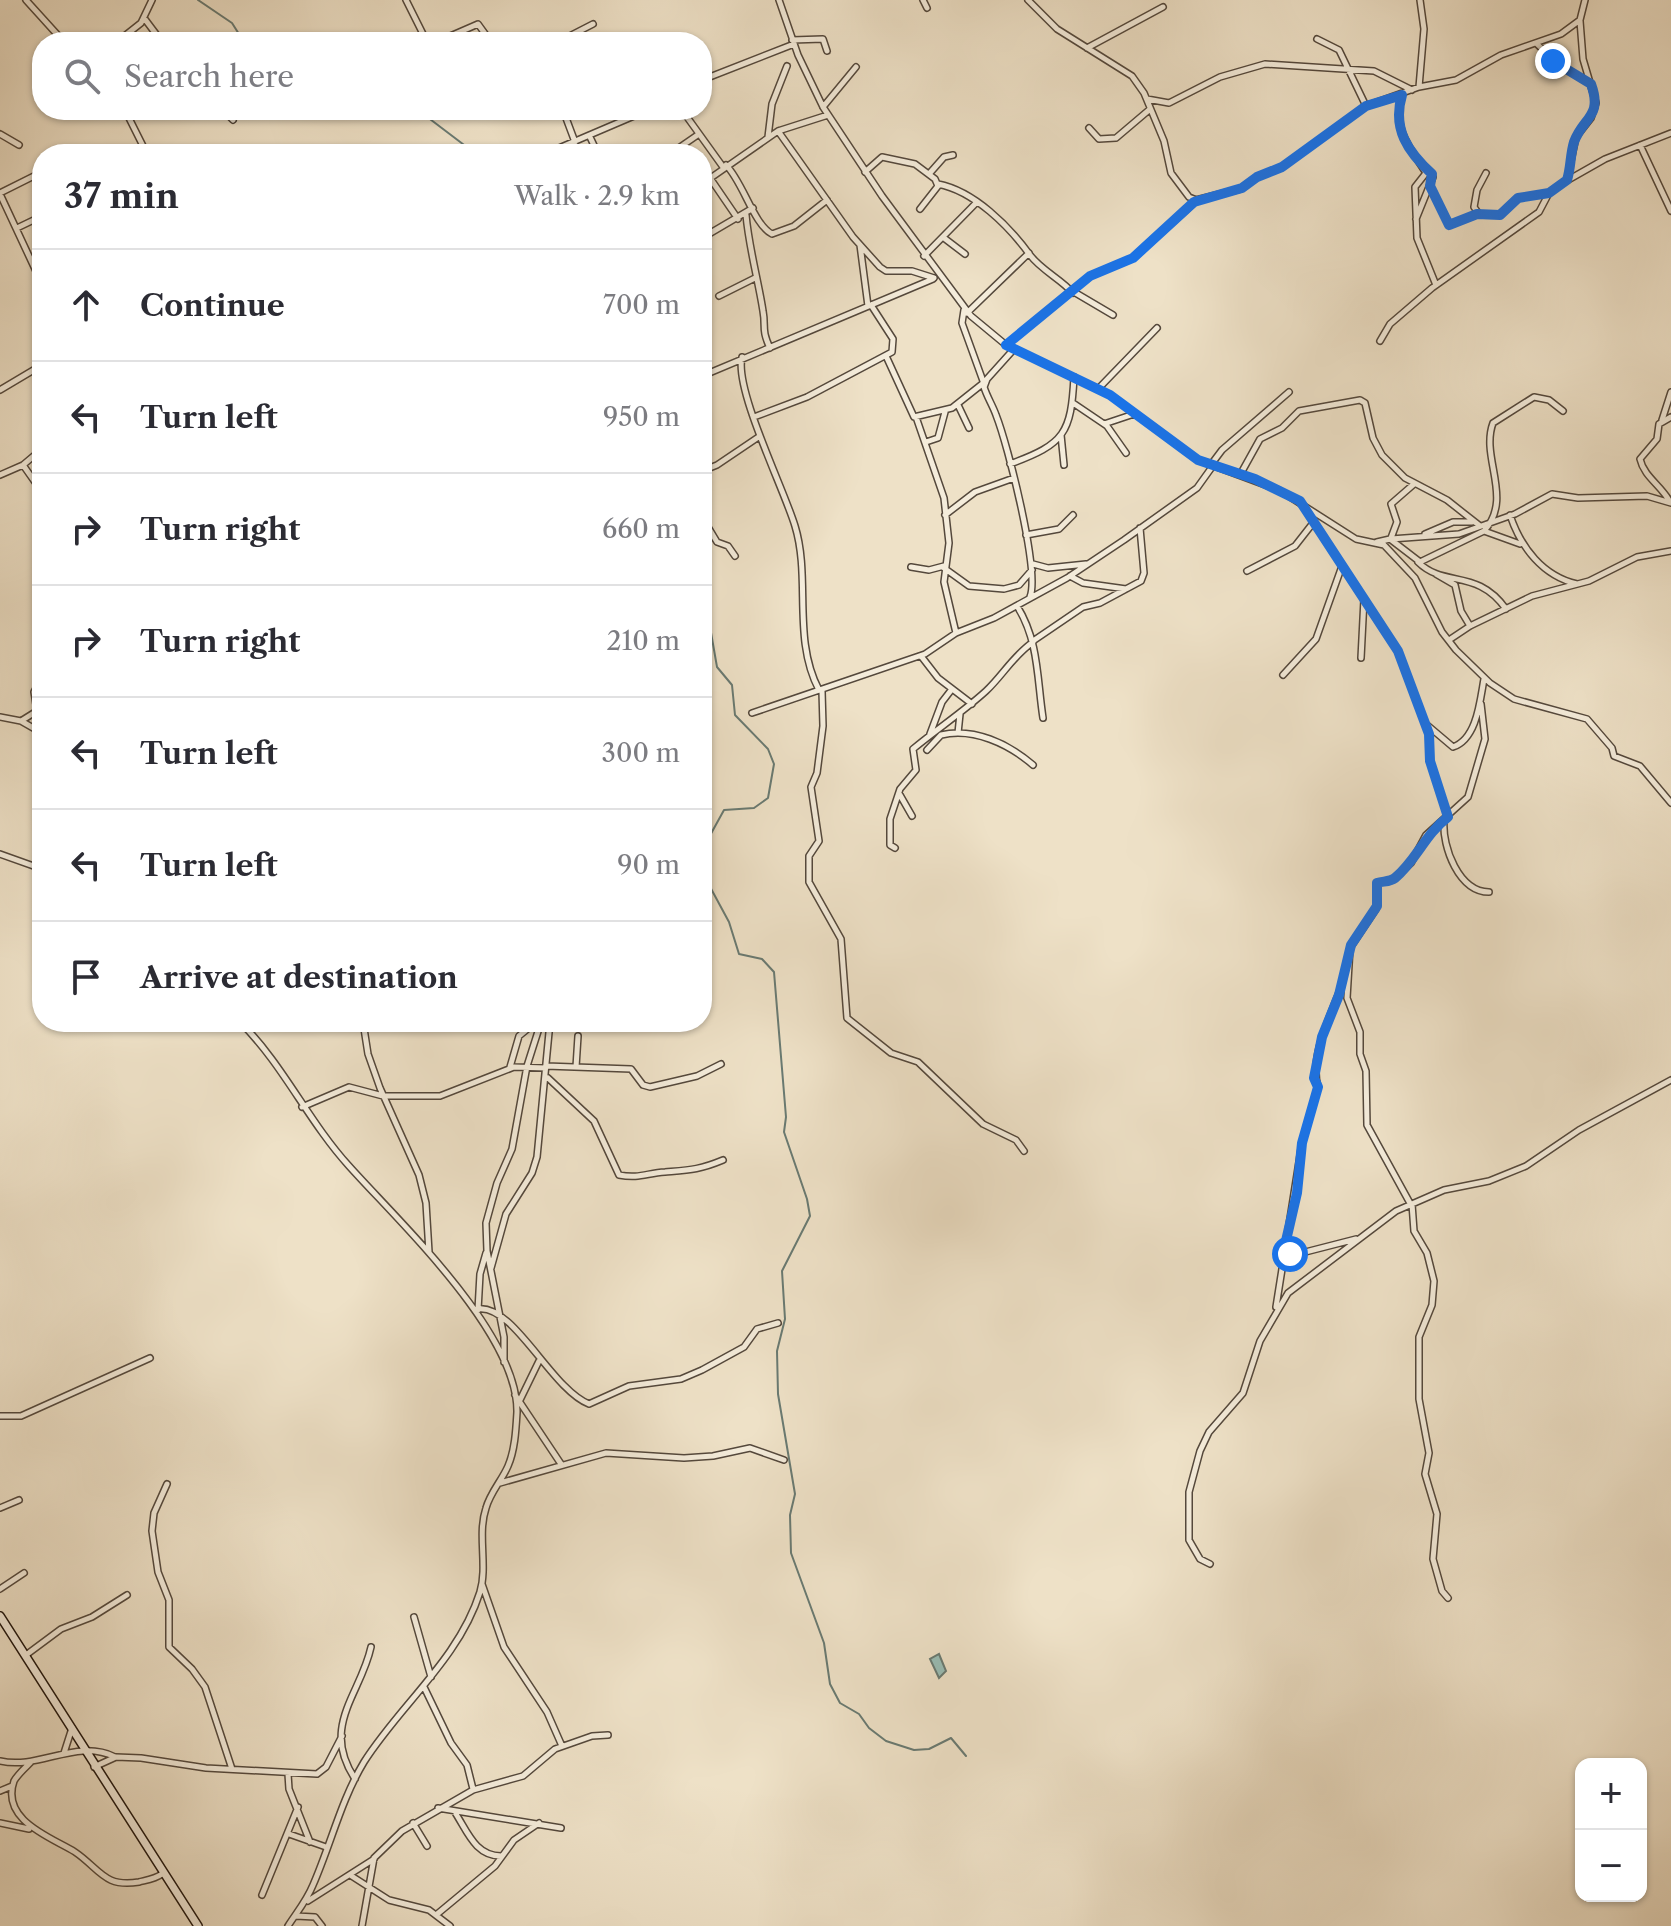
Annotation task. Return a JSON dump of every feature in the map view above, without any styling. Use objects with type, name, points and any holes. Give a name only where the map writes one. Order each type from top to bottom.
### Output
[{"type":"street","points":[[26,0],[55,32]]},
{"type":"street","points":[[131,32],[144,18],[152,0]]},
{"type":"street","points":[[406,0],[422,32]]},
{"type":"street","points":[[779,0],[793,42],[823,107],[865,172],[966,311],[1006,345],[1098,389],[1135,413],[1174,446],[1211,466],[1300,501],[1356,539],[1376,542],[1459,534],[1557,494],[1573,498],[1647,496],[1670,502]]},
{"type":"street","points":[[923,0],[927,8]]},
{"type":"street","points":[[1029,0],[1047,21],[1128,73],[1146,98],[1164,141],[1171,173],[1189,197],[1196,200]]},
{"type":"street","points":[[1419,87],[1424,29],[1420,0]]},
{"type":"street","points":[[1567,180],[1576,137],[1595,109],[1596,97],[1583,59],[1580,20],[1585,0]]},
{"type":"street","points":[[1087,48],[1163,7]]},
{"type":"street","points":[[144,18],[154,32]]},
{"type":"street","points":[[1006,345],[1040,314],[1074,293],[1095,273],[1133,258],[1196,200],[1238,190],[1282,167],[1366,106],[1419,87],[1456,80],[1495,57],[1561,34],[1580,20]]},
{"type":"street","points":[[460,32],[478,24],[484,32]]},
{"type":"street","points":[[577,32],[593,24]]},
{"type":"street","points":[[712,76],[793,42],[823,39],[827,51]]},
{"type":"street","points":[[1317,39],[1336,47],[1366,106]]},
{"type":"street","points":[[1537,44],[1559,65],[1591,84]]},
{"type":"street","points":[[1146,98],[1169,103],[1220,77],[1265,64],[1380,73],[1412,90]]},
{"type":"street","points":[[768,138],[772,104],[787,66]]},
{"type":"street","points":[[823,107],[856,67]]},
{"type":"street","points":[[1402,95],[1397,123],[1426,173],[1415,187],[1416,220],[1422,256],[1436,285]]},
{"type":"street","points":[[1089,128],[1099,139],[1112,139],[1150,110]]},
{"type":"street","points":[[712,176],[778,131],[828,115]]},
{"type":"street","points":[[130,120],[142,144]]},
{"type":"street","points":[[567,120],[575,142]]},
{"type":"street","points":[[570,144],[620,120]]},
{"type":"street","points":[[689,120],[707,144]]},
{"type":"street","points":[[778,131],[860,244],[886,271],[912,271],[941,279]]},
{"type":"street","points":[[1380,341],[1390,324],[1436,285],[1539,212],[1549,193],[1567,180],[1671,133]]},
{"type":"street","points":[[0,134],[19,145]]},
{"type":"street","points":[[684,144],[699,134]]},
{"type":"street","points":[[590,137],[593,144]]},
{"type":"street","points":[[1640,145],[1671,211]]},
{"type":"street","points":[[712,150],[753,208],[762,227],[772,234],[794,226],[827,200]]},
{"type":"street","points":[[929,174],[944,157],[953,155]]},
{"type":"street","points":[[865,172],[882,157],[912,162],[938,184],[953,185],[1013,232],[1029,253],[1074,293],[1113,315]]},
{"type":"street","points":[[1416,220],[1432,174],[1421,167]]},
{"type":"street","points":[[1480,214],[1474,207],[1476,193],[1486,173]]},
{"type":"street","points":[[32,177],[0,193],[32,262]]},
{"type":"street","points":[[712,181],[738,219]]},
{"type":"street","points":[[920,209],[938,184]]},
{"type":"street","points":[[1430,186],[1449,225],[1480,214],[1496,216],[1518,198],[1549,193]]},
{"type":"street","points":[[924,256],[976,203]]},
{"type":"street","points":[[712,233],[753,208]]},
{"type":"street","points":[[746,215],[755,278],[765,316],[762,327],[770,348]]},
{"type":"street","points":[[17,228],[32,221]]},
{"type":"street","points":[[944,238],[965,254]]},
{"type":"street","points":[[754,417],[807,397],[893,350],[894,344],[869,306],[860,244]]},
{"type":"street","points":[[1029,253],[966,311],[962,323],[985,381],[985,392],[997,417],[1014,478],[1032,565],[1034,585],[1030,598]]},
{"type":"street","points":[[719,296],[755,278]]},
{"type":"street","points":[[712,371],[933,279]]},
{"type":"street","points":[[1098,389],[1157,328]]},
{"type":"street","points":[[916,417],[946,411],[958,405],[1014,349]]},
{"type":"street","points":[[886,356],[906,404],[916,417],[943,492],[949,543],[944,567],[947,603],[956,633]]},
{"type":"street","points":[[742,357],[740,372],[760,435],[779,477],[803,563],[804,633],[812,675],[820,690],[823,726],[817,771],[811,787],[819,841],[809,856],[809,882],[841,939],[847,1018],[891,1053],[918,1062],[983,1124],[1016,1140],[1024,1151]]},
{"type":"street","points":[[0,390],[32,371]]},
{"type":"street","points":[[1010,464],[1039,451],[1069,424],[1074,377]]},
{"type":"street","points":[[752,713],[921,656],[956,633],[1017,606],[1070,576],[1197,488],[1225,447],[1289,392]]},
{"type":"street","points":[[1670,502],[1662,488],[1643,469],[1640,459],[1657,439],[1671,392]]},
{"type":"street","points":[[1490,523],[1499,490],[1491,454],[1493,423],[1534,397],[1549,400],[1563,411]]},
{"type":"street","points":[[1240,475],[1260,439],[1286,426],[1299,411],[1360,400],[1365,403],[1376,448],[1414,484],[1436,493],[1479,526],[1520,544],[1551,575],[1578,585]]},
{"type":"street","points":[[1073,403],[1104,424],[1126,453]]},
{"type":"street","points":[[958,405],[969,428]]},
{"type":"street","points":[[926,442],[938,438],[946,411]]},
{"type":"street","points":[[1104,424],[1135,413]]},
{"type":"street","points":[[1662,420],[1671,417]]},
{"type":"street","points":[[1061,434],[1064,465]]},
{"type":"street","points":[[712,467],[760,435]]},
{"type":"street","points":[[0,475],[32,457]]},
{"type":"street","points":[[23,465],[32,478]]},
{"type":"street","points":[[945,516],[975,492],[1014,478]]},
{"type":"street","points":[[1390,539],[1397,522],[1391,504],[1414,484]]},
{"type":"street","points":[[1300,501],[1398,651],[1431,745],[1430,761],[1446,818],[1444,833],[1456,871],[1471,886],[1489,892]]},
{"type":"street","points":[[1025,534],[1032,536],[1059,529],[1073,515]]},
{"type":"street","points":[[1510,515],[1520,544]]},
{"type":"street","points":[[1247,571],[1295,546],[1314,522]]},
{"type":"street","points":[[1424,535],[1453,522],[1479,526]]},
{"type":"street","points":[[1418,561],[1441,554],[1479,526]]},
{"type":"street","points":[[895,848],[891,846],[889,823],[905,781],[916,770],[913,749],[972,704],[1018,652],[1083,607],[1141,581],[1144,573],[1140,528]]},
{"type":"street","points":[[712,534],[717,542],[728,546],[735,556]]},
{"type":"street","points":[[1390,539],[1455,585],[1461,611],[1470,626]]},
{"type":"street","points":[[1376,542],[1388,549],[1415,578],[1449,640],[1484,678],[1514,699],[1587,719],[1612,748],[1614,756],[1640,766],[1655,779],[1671,803]]},
{"type":"street","points":[[1449,640],[1470,626],[1532,596],[1578,585],[1637,557],[1671,551]]},
{"type":"street","points":[[1032,565],[1043,568],[1087,564]]},
{"type":"street","points":[[911,567],[929,570],[944,567],[969,586],[1004,589],[1019,585],[1032,565]]},
{"type":"street","points":[[1283,675],[1316,639],[1342,565]]},
{"type":"street","points":[[1434,572],[1465,578],[1485,587],[1506,609]]},
{"type":"street","points":[[1070,576],[1083,583],[1100,582],[1129,589]]},
{"type":"street","points":[[1361,658],[1364,598]]},
{"type":"street","points":[[1017,606],[1033,642],[1042,686],[1043,718]]},
{"type":"street","points":[[921,656],[952,689],[972,704]]},
{"type":"street","points":[[1448,1598],[1442,1591],[1433,1559],[1437,1514],[1425,1474],[1429,1453],[1419,1399],[1419,1337],[1432,1305],[1434,1281],[1427,1253],[1414,1231],[1411,1204],[1367,1125],[1367,1074],[1360,1054],[1360,1032],[1348,1007],[1348,965],[1352,941],[1377,906],[1377,883],[1392,880],[1411,863],[1426,835],[1468,797],[1485,739],[1481,704],[1484,678]]},
{"type":"street","points":[[930,736],[942,702],[952,689]]},
{"type":"street","points":[[1425,723],[1453,747],[1466,740],[1481,704]]},
{"type":"street","points":[[21,721],[32,714]]},
{"type":"street","points":[[958,733],[960,714]]},
{"type":"street","points":[[0,717],[21,721],[32,727]]},
{"type":"street","points":[[927,750],[941,735],[958,733],[988,738],[1018,752],[1033,765]]},
{"type":"street","points":[[899,795],[912,816]]},
{"type":"street","points":[[0,854],[32,865]]},
{"type":"street","points":[[1277,1312],[1282,1258],[1297,1193],[1302,1143],[1318,1087],[1314,1078],[1322,1037],[1348,965]]},
{"type":"street","points":[[249,1032],[265,1049],[302,1107],[341,1158],[429,1252],[477,1312],[504,1363],[517,1409],[512,1455],[485,1510],[482,1584],[474,1606],[424,1687],[370,1753],[355,1779],[305,1902],[288,1926]]},
{"type":"street","points":[[365,1032],[368,1054],[383,1096],[419,1175],[426,1203],[429,1252]]},
{"type":"street","points":[[509,1068],[519,1036],[524,1032]]},
{"type":"street","points":[[504,1363],[487,1251],[489,1207],[512,1149],[536,1032]]},
{"type":"street","points":[[490,1269],[506,1214],[535,1167],[549,1032]]},
{"type":"street","points":[[576,1067],[578,1036]]},
{"type":"street","points":[[302,1107],[349,1087],[383,1096],[440,1096],[497,1077],[509,1068],[527,1066],[546,1069],[631,1069],[643,1085],[650,1087],[697,1076],[721,1064]]},
{"type":"street","points":[[546,1069],[552,1084],[594,1121],[619,1175],[642,1178],[664,1172],[690,1172],[723,1160]]},
{"type":"street","points":[[1210,1564],[1200,1559],[1189,1540],[1189,1492],[1205,1438],[1243,1393],[1254,1355],[1288,1293],[1411,1204],[1444,1190],[1489,1181],[1526,1166],[1579,1130],[1671,1080]]},
{"type":"street","points":[[1282,1258],[1361,1238]]},
{"type":"street","points":[[477,1312],[480,1274],[487,1251]]},
{"type":"street","points":[[477,1312],[498,1313],[539,1361],[581,1401],[592,1404],[629,1386],[681,1379],[702,1370],[744,1347],[757,1329],[778,1323]]},
{"type":"street","points":[[0,1416],[21,1416],[150,1358]]},
{"type":"street","points":[[520,1400],[539,1361]]},
{"type":"street","points":[[515,1394],[561,1464]]},
{"type":"street","points":[[499,1483],[606,1453],[684,1458],[750,1448],[784,1460]]},
{"type":"street","points":[[167,1484],[154,1513],[152,1531],[156,1563],[169,1600],[169,1647],[205,1687],[232,1769]]},
{"type":"street","points":[[0,1508],[19,1500]]},
{"type":"street","points":[[0,1589],[24,1573]]},
{"type":"street","points":[[482,1584],[504,1647],[547,1712],[562,1746]]},
{"type":"street","points":[[26,1655],[61,1629],[92,1617],[127,1595]]},
{"type":"street","points":[[0,1616],[198,1926]]},
{"type":"street","points":[[414,1617],[431,1677]]},
{"type":"street","points":[[355,1779],[345,1762],[342,1736],[347,1701],[371,1647]]},
{"type":"street","points":[[424,1687],[451,1743],[467,1765],[473,1790]]},
{"type":"street","points":[[64,1753],[72,1727]]},
{"type":"street","points":[[305,1902],[374,1858],[413,1823],[437,1808],[473,1790],[523,1776],[562,1746],[592,1736],[608,1735]]},
{"type":"street","points":[[0,1761],[31,1762],[84,1750],[116,1757],[232,1769],[254,1768],[288,1774],[320,1773],[342,1736]]},
{"type":"street","points":[[94,1767],[116,1757]]},
{"type":"street","points":[[30,1829],[14,1811],[10,1797],[12,1786],[31,1762]]},
{"type":"street","points":[[288,1774],[289,1789],[310,1842]]},
{"type":"street","points":[[0,1791],[12,1786]]},
{"type":"street","points":[[262,1895],[298,1807]]},
{"type":"street","points":[[437,1808],[561,1828]]},
{"type":"street","points":[[455,1813],[478,1849],[491,1856],[502,1856]]},
{"type":"street","points":[[0,1823],[30,1829],[74,1852],[109,1881],[139,1882],[162,1874]]},
{"type":"street","points":[[413,1823],[427,1846]]},
{"type":"street","points":[[436,1915],[502,1856],[514,1840],[539,1823]]},
{"type":"street","points":[[289,1834],[326,1848]]},
{"type":"street","points":[[362,1926],[374,1858]]},
{"type":"street","points":[[350,1875],[396,1902],[409,1903],[436,1915],[450,1926]]},
{"type":"street","points":[[295,1916],[315,1917],[322,1926]]},
{"type":"water","points":[[939,1654],[946,1671],[939,1678],[930,1659]]},
{"type":"waterway","points":[[198,0],[232,23],[238,32]]},
{"type":"waterway","points":[[431,120],[463,144]]},
{"type":"waterway","points":[[712,638],[717,667],[732,685],[735,715],[768,749],[774,764],[768,798],[754,808],[724,810],[712,832]]},
{"type":"waterway","points":[[712,891],[729,922],[739,954],[762,959],[774,972],[786,1117],[784,1132],[810,1216],[782,1271],[785,1319],[777,1351],[778,1394],[795,1494],[790,1515],[791,1553],[824,1643],[830,1684],[840,1703],[859,1714],[869,1728],[886,1741],[914,1750],[929,1749],[951,1738],[966,1756]]},
{"type":"route","points":[[1290,1254],[1282,1258],[1297,1193],[1302,1143],[1318,1087],[1314,1078],[1322,1037],[1339,995],[1352,941],[1376,909],[1377,883],[1397,877],[1411,863],[1426,835],[1448,817],[1430,761],[1429,734],[1398,651],[1348,573],[1320,537],[1300,501],[1255,479],[1198,460],[1168,441],[1110,395],[1006,345],[1090,276],[1133,258],[1196,200],[1242,188],[1251,180],[1282,167],[1366,106],[1402,95],[1396,110],[1397,123],[1417,162],[1432,174],[1430,186],[1446,223],[1452,225],[1477,214],[1500,215],[1518,198],[1549,193],[1567,180],[1576,137],[1591,118],[1596,103],[1591,84],[1553,61]]}]
